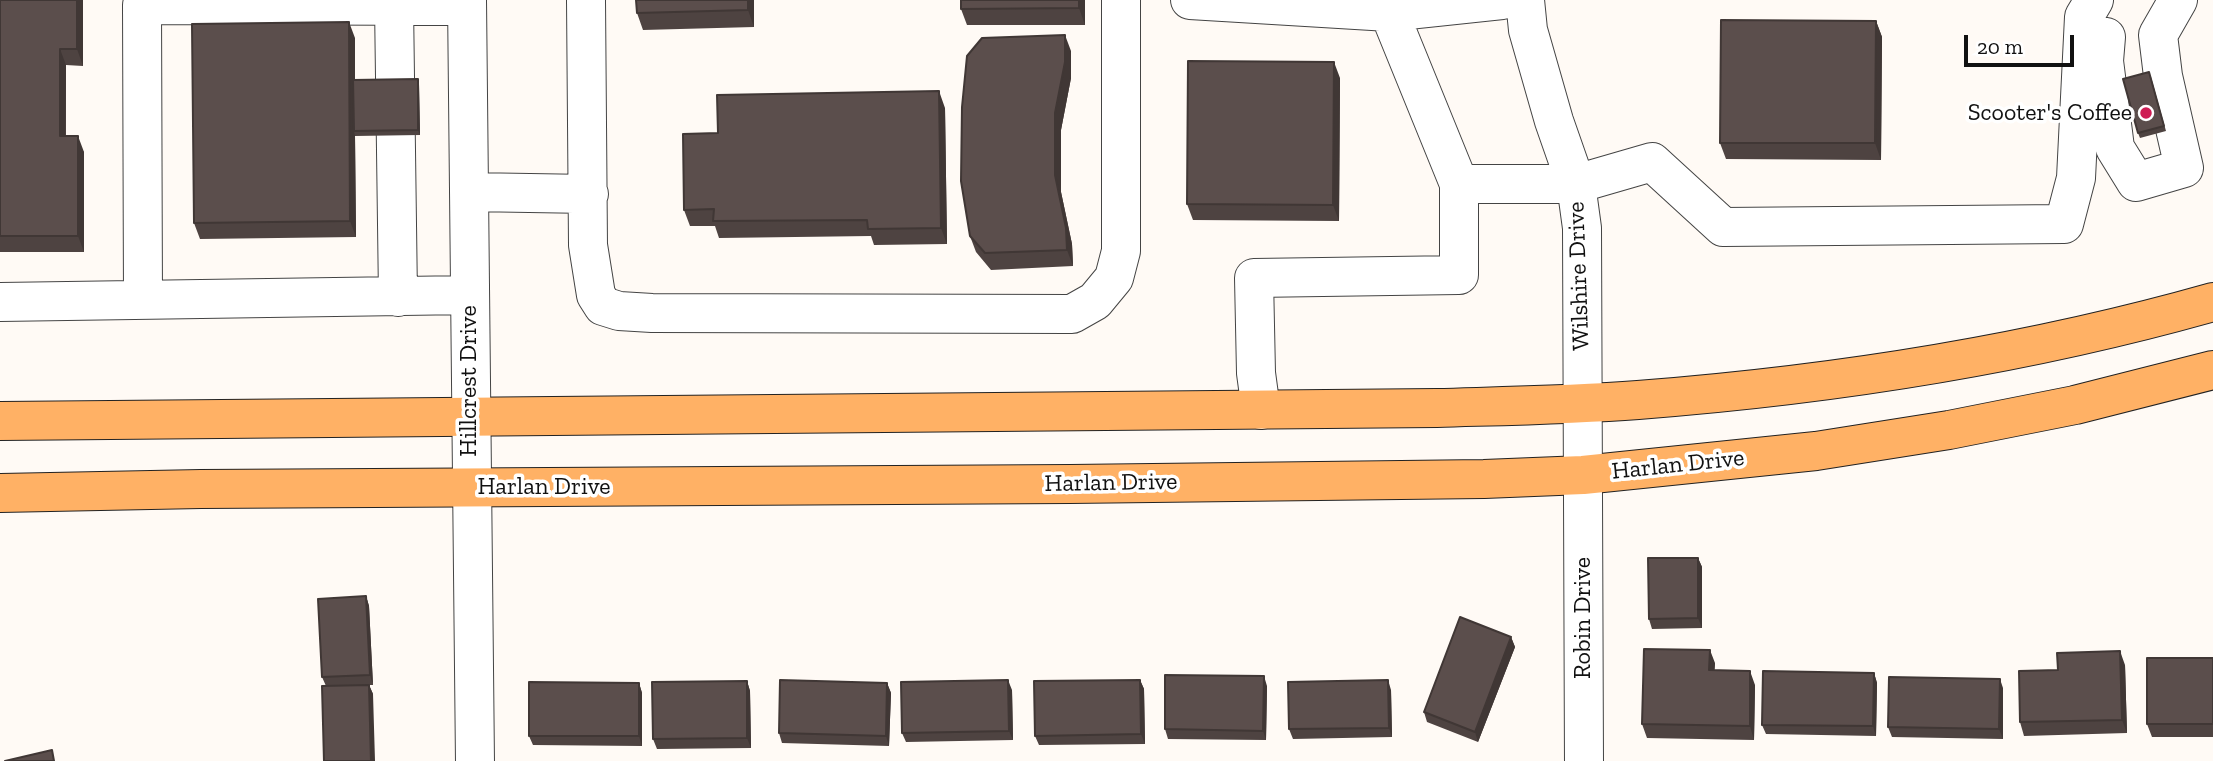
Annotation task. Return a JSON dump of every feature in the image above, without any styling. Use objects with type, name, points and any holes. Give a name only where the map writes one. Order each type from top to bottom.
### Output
[{"type":"main road","points":[[0,421],[1261,410],[1583,404],[1734,391],[1962,360],[2213,302]]},
{"type":"main road","name":"Harlan Drive","points":[[0,493],[1070,484],[1484,479],[1583,475],[1816,451],[1936,432],[2075,405],[2213,370]]},
{"type":"street","points":[[586,0],[588,245],[596,295],[603,306],[619,311],[1072,314],[1095,301],[1114,278],[1121,251],[1121,0]]},
{"type":"street","points":[[1190,0],[1389,12],[1502,0]]},
{"type":"street","name":"Wilshire Drive","points":[[1525,0],[1528,30],[1554,121],[1576,184],[1582,228],[1583,475]]},
{"type":"street","points":[[1459,184],[1576,184],[1652,162],[1723,227],[2064,224],[2076,178],[2084,17],[2094,0]]},
{"type":"street","points":[[2109,0],[2104,61],[2115,148],[2136,182],[2184,168],[2163,76],[2158,35],[2178,0]]},
{"type":"street","points":[[143,300],[142,5],[467,3]]},
{"type":"street","name":"Hillcrest Drive","points":[[467,3],[470,488],[475,761]]},
{"type":"street","points":[[394,4],[398,297]]},
{"type":"street","points":[[1261,410],[1256,373],[1254,278],[1459,275],[1459,184],[1389,12]]},
{"type":"street","points":[[470,192],[589,194]]},
{"type":"street","points":[[0,302],[469,295]]},
{"type":"street","name":"Robin Drive","points":[[1583,475],[1584,761]]},
{"type":"building","points":[[0,0],[77,0],[77,49],[60,49],[60,136],[78,136],[78,236],[0,236]]},
{"type":"building","points":[[636,0],[748,0],[748,10],[637,13]]},
{"type":"building","points":[[961,0],[1079,0],[1079,8],[961,9]]},
{"type":"building","points":[[1721,20],[1876,21],[1875,143],[1720,143]]},
{"type":"building","points":[[349,22],[350,221],[194,223],[192,24]]},
{"type":"building","points":[[1065,35],[1065,62],[1055,113],[1055,175],[1066,228],[1067,250],[985,253],[970,236],[961,181],[962,107],[967,56],[982,38]]},
{"type":"building","points":[[1188,61],[1334,62],[1333,205],[1187,204]]},
{"type":"building","points":[[2149,72],[2164,126],[2138,133],[2123,79]]},
{"type":"building","points":[[418,79],[418,130],[354,131],[353,80]]},
{"type":"building","points":[[939,91],[941,228],[868,229],[867,220],[713,221],[714,209],[684,210],[683,134],[718,133],[717,95]]},
{"type":"building","points":[[1648,558],[1698,558],[1698,618],[1649,619]]},
{"type":"building","points":[[366,596],[370,675],[322,677],[318,599]]},
{"type":"building","points":[[1460,617],[1511,637],[1475,732],[1424,712]]},
{"type":"building","points":[[1644,649],[1710,650],[1709,670],[1750,671],[1750,726],[1642,724]]},
{"type":"building","points":[[2120,651],[2122,720],[2020,722],[2019,671],[2058,670],[2057,653]]},
{"type":"building","points":[[2147,658],[2213,658],[2213,724],[2147,724]]},
{"type":"building","points":[[1763,671],[1874,673],[1873,726],[1762,725]]},
{"type":"building","points":[[1165,675],[1264,676],[1263,731],[1165,729]]},
{"type":"building","points":[[1889,677],[2000,679],[1999,729],[1888,727]]},
{"type":"building","points":[[780,680],[887,683],[886,736],[779,733]]},
{"type":"building","points":[[1008,680],[1009,731],[902,733],[901,682]]},
{"type":"building","points":[[1140,680],[1141,734],[1035,736],[1034,681]]},
{"type":"building","points":[[1388,680],[1389,728],[1289,729],[1288,682]]},
{"type":"building","points":[[747,681],[747,738],[653,739],[652,682]]},
{"type":"building","points":[[529,682],[639,683],[639,736],[529,736]]},
{"type":"building","points":[[369,685],[371,761],[324,761],[322,686]]},
{"type":"building","points":[[52,750],[54,761],[5,761]]},
{"type":"place","name":"Scooter's Coffee","points":[[2146,113]]}]
